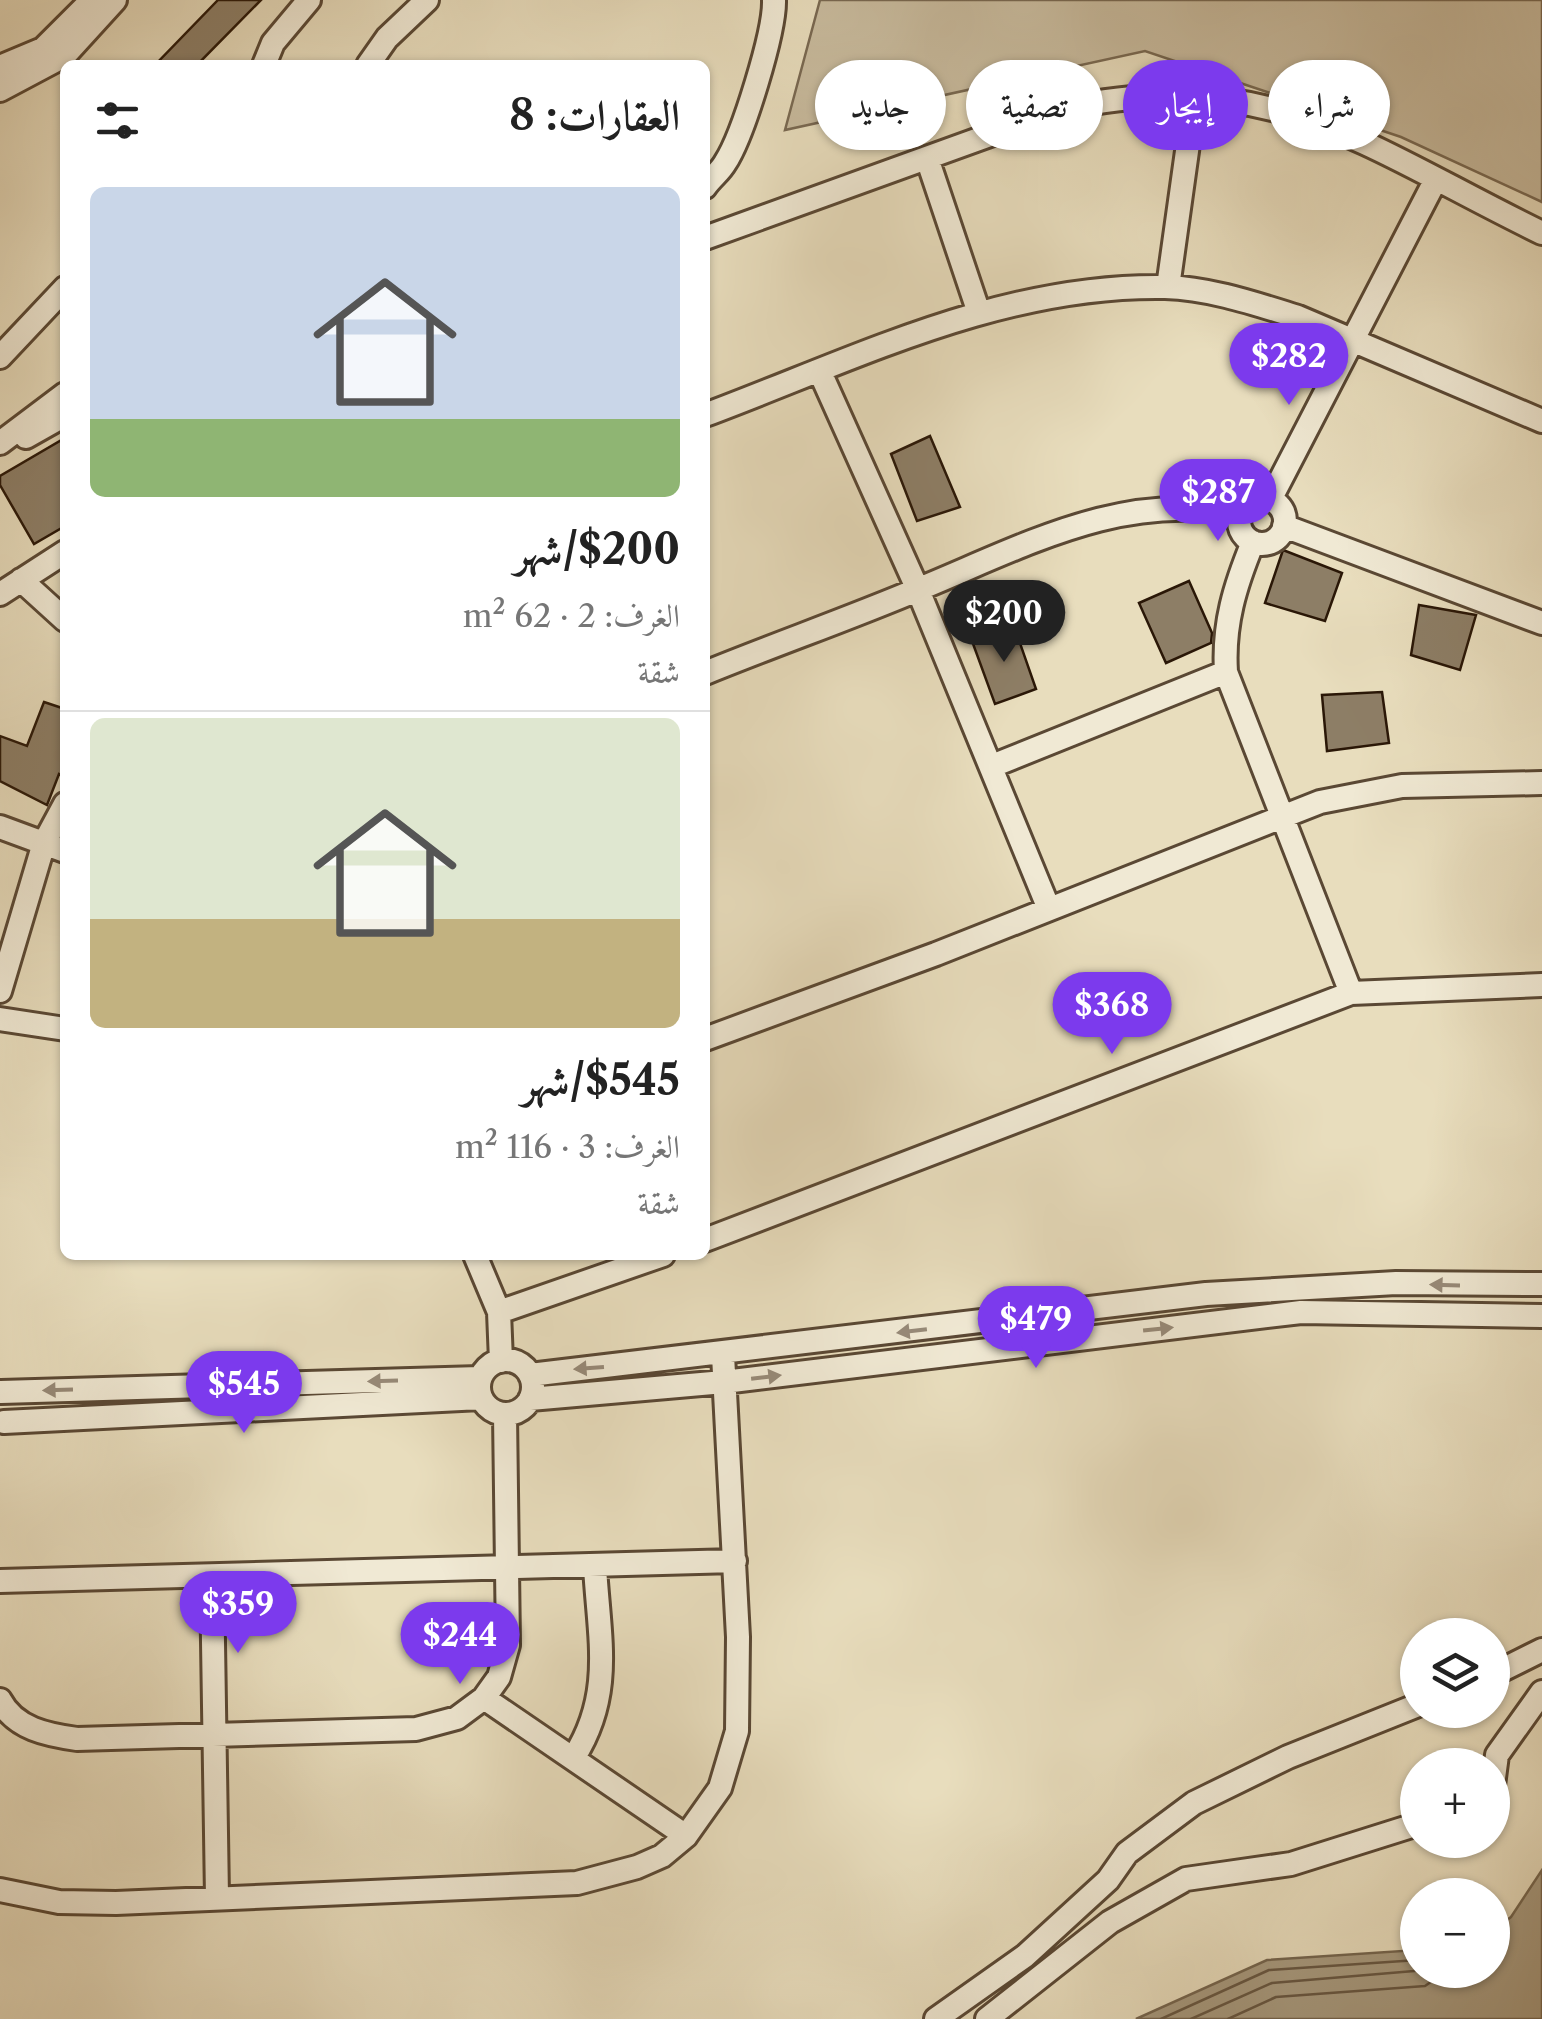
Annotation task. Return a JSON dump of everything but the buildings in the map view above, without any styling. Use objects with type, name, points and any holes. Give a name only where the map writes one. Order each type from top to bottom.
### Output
[{"type":"street","points":[[0,67],[43,48],[92,0]]},
{"type":"street","points":[[70,60],[115,0]]},
{"type":"street","points":[[266,60],[273,43],[309,0]]},
{"type":"street","points":[[372,60],[387,38],[427,0]]},
{"type":"street","points":[[710,181],[738,140],[770,35],[774,0]]},
{"type":"street","points":[[0,90],[60,65]]},
{"type":"street","points":[[711,231],[1062,110],[1123,97]]},
{"type":"street","points":[[1248,104],[1298,114],[1379,150],[1542,234]]},
{"type":"street","points":[[1168,287],[1187,150]]},
{"type":"street","points":[[928,158],[978,310]]},
{"type":"street","points":[[1270,500],[1435,181]]},
{"type":"street","points":[[710,413],[978,310],[1051,295],[1168,287],[1258,304],[1355,340],[1542,421]]},
{"type":"street","points":[[0,357],[60,293]]},
{"type":"street","points":[[820,372],[918,590],[1048,908]]},
{"type":"street","points":[[0,446],[60,398]]},
{"type":"street","points":[[0,446],[60,417]]},
{"type":"street","points":[[1240,514],[1255,500],[1270,500],[1282,510],[1284,526]]},
{"type":"street","points":[[710,671],[1028,543],[1107,516],[1184,506],[1240,514]]},
{"type":"street","points":[[1240,514],[1242,532],[1253,542],[1269,542],[1284,526]]},
{"type":"street","points":[[1284,526],[1542,623]]},
{"type":"street","points":[[1253,542],[1232,594],[1224,643],[1226,672],[1351,992]]},
{"type":"street","points":[[0,594],[60,555]]},
{"type":"street","points":[[21,580],[60,615]]},
{"type":"street","points":[[992,766],[1226,672]]},
{"type":"street","points":[[710,1037],[1283,815],[1361,792],[1402,786],[1542,784]]},
{"type":"street","points":[[0,827],[55,847],[0,991]]},
{"type":"street","points":[[710,1238],[1351,992],[1542,985]]},
{"type":"street","points":[[0,1019],[60,1028]]},
{"type":"street","points":[[477,1260],[499,1312],[502,1361]]},
{"type":"street","points":[[499,1312],[649,1260]]},
{"type":"street","points":[[530,1387],[723,1355],[1206,1294],[1396,1283],[1542,1284]]},
{"type":"street","points":[[530,1387],[724,1382],[1301,1312],[1542,1316]]},
{"type":"street","points":[[0,1890],[59,1902],[577,1884],[662,1856],[686,1836],[720,1788],[737,1730],[736,1562],[723,1355]]},
{"type":"street","points":[[502,1361],[523,1366],[530,1387],[524,1407],[505,1414],[490,1409],[480,1388],[488,1367],[502,1361]]},
{"type":"street","points":[[203,1386],[480,1388],[204,1412],[2,1424],[7,1412],[1,1391],[203,1386]]},
{"type":"street","points":[[203,1386],[204,1412]]},
{"type":"street","points":[[0,1700],[15,1719],[50,1735],[77,1739],[416,1728],[457,1718],[484,1698],[506,1662],[505,1414]]},
{"type":"street","points":[[0,1582],[736,1562]]},
{"type":"street","points":[[574,1757],[594,1726],[600,1702],[595,1567]]},
{"type":"street","points":[[212,1578],[217,1897]]},
{"type":"street","points":[[1510,1667],[1542,1650]]},
{"type":"street","points":[[1502,1748],[1542,1692]]},
{"type":"street","points":[[484,1698],[686,1836]]},
{"type":"street","points":[[936,2019],[1026,1956],[1108,1880],[1127,1853],[1194,1803],[1288,1756],[1400,1712]]},
{"type":"street","points":[[988,2019],[1110,1922],[1186,1879],[1291,1864],[1400,1830]]},
{"type":"shaded area","points":[[820,0],[1542,0],[1542,202],[1390,133],[1390,60],[1268,60],[1268,92],[1248,86],[1248,60],[1172,60],[1145,51],[1103,60],[966,60],[966,90],[946,95],[946,60],[815,60],[815,123],[785,130]]},
{"type":"water","points":[[1542,1870],[1542,2019],[1136,2019],[1267,1960],[1400,1951],[1400,1988],[1510,1988],[1511,1917]]}]
